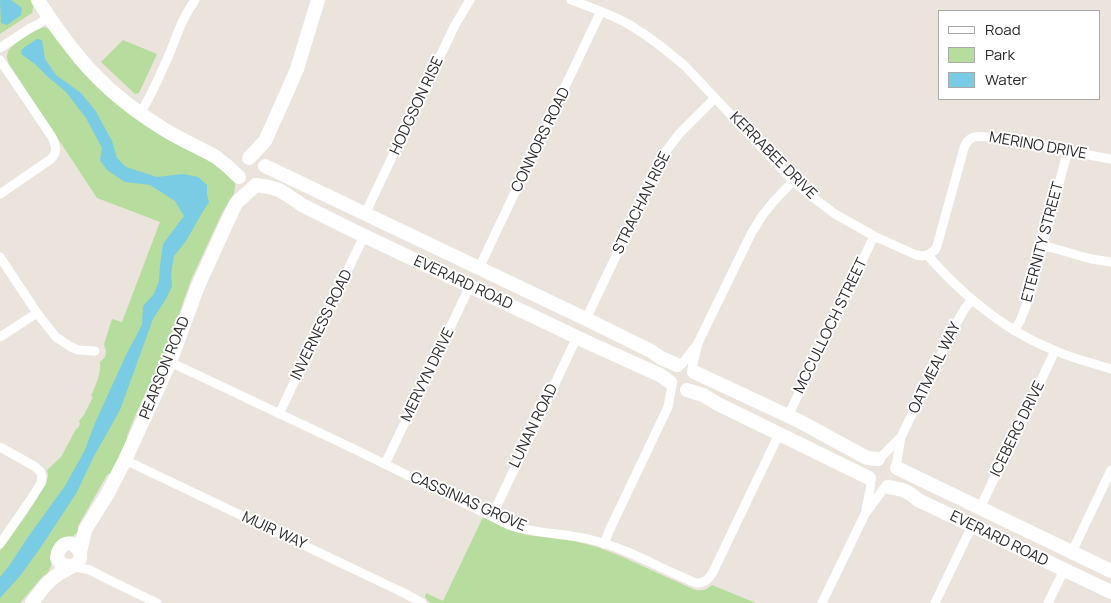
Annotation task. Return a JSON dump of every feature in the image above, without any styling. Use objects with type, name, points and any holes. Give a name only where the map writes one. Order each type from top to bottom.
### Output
[{"type":"street","points":[[38,0],[71,48],[119,97],[140,114],[162,128],[216,158],[246,184],[256,185],[264,180],[266,171],[265,141]]},
{"type":"street","points":[[140,114],[171,50],[186,13],[195,0]]},
{"type":"street","points":[[240,177],[238,172],[241,164],[265,141],[284,101],[297,69],[318,0]]},
{"type":"street","name":"HODGSON RISE","points":[[365,214],[455,24],[470,0]]},
{"type":"street","name":"KERRABEE DRIVE","points":[[571,0],[602,11],[628,24],[654,41],[685,66],[793,181],[835,214],[874,236],[916,255],[928,255]]},
{"type":"street","name":"CONNORS ROAD","points":[[479,268],[602,11]]},
{"type":"street","points":[[0,48],[39,24],[48,14]]},
{"type":"street","points":[[0,60],[52,137],[56,148],[52,160],[0,194]]},
{"type":"street","name":"STRACHAN RISE","points":[[586,319],[666,151],[679,134],[715,98]]},
{"type":"street","name":"MERINO DRIVE","points":[[928,255],[935,250],[964,148],[968,140],[975,137],[983,137],[1028,143],[1111,159]]},
{"type":"street","name":"ETERNITY STREET","points":[[1014,331],[1026,306],[1068,150]]},
{"type":"street","points":[[216,158],[234,160],[258,159],[265,166]]},
{"type":"street","name":"EVERARD ROAD","points":[[265,166],[586,319],[651,351],[660,358],[686,367],[788,416],[867,458],[879,459]]},
{"type":"street","name":"PEARSON ROAD","points":[[80,553],[85,530],[108,493],[125,460],[170,362],[198,286],[236,203],[240,177]]},
{"type":"street","points":[[686,367],[751,234],[762,216],[793,181]]},
{"type":"street","name":"EVERARD ROAD","points":[[256,185],[269,186],[280,190],[302,205],[364,236],[660,375],[678,387],[703,395],[870,479]]},
{"type":"street","name":"PEARSON ROAD","points":[[236,203],[256,185]]},
{"type":"street","name":"INVERNESS ROAD","points":[[279,414],[364,236]]},
{"type":"street","name":"MCCULLOCH STREET","points":[[788,416],[874,236]]},
{"type":"street","points":[[1042,245],[1090,259],[1111,262]]},
{"type":"street","points":[[928,255],[938,268],[972,300],[1001,323],[1055,351],[1111,369]]},
{"type":"street","points":[[0,257],[37,313],[60,341],[78,350],[95,351]]},
{"type":"street","name":"MERVYN DRIVE","points":[[385,464],[470,286]]},
{"type":"street","points":[[524,312],[533,294]]},
{"type":"street","name":"OATMEAL WAY","points":[[896,467],[901,437],[956,324],[972,300]]},
{"type":"street","points":[[0,337],[37,313]]},
{"type":"street","name":"LUNAN ROAD","points":[[492,516],[577,337]]},
{"type":"street","name":"ICEBERG DRIVE","points":[[980,508],[1055,351]]},
{"type":"street","name":"CASSINIAS GROVE","points":[[170,362],[521,529],[564,534],[604,544],[622,550],[696,584],[706,581],[713,572],[779,434]]},
{"type":"street","points":[[673,367],[686,367],[696,376],[694,384],[678,387],[669,374],[673,367]]},
{"type":"street","points":[[604,544],[678,387]]},
{"type":"street","name":"OATMEAL WAY","points":[[879,459],[901,437]]},
{"type":"street","points":[[0,447],[34,466],[40,471],[42,476],[41,483],[34,496],[0,544]]},
{"type":"street","points":[[822,603],[865,514],[869,497],[869,469],[874,461],[879,459],[889,460],[896,467],[897,477],[865,514]]},
{"type":"street","name":"MUIR WAY","points":[[125,460],[422,603]]},
{"type":"street","name":"EVERARD ROAD","points":[[896,467],[1111,570]]},
{"type":"street","points":[[1072,552],[1111,470]]},
{"type":"street","points":[[870,479],[877,486],[887,487]]},
{"type":"street","name":"EVERARD ROAD","points":[[887,487],[904,490],[918,500],[1111,592]]},
{"type":"street","points":[[935,603],[972,526]]},
{"type":"street","name":"PEARSON ROAD","points":[[67,544],[85,530]]},
{"type":"street","points":[[52,578],[60,546],[67,544],[75,545],[78,548],[90,570]]},
{"type":"street","points":[[32,603],[52,578],[77,563],[80,553]]},
{"type":"street","points":[[57,554],[57,558],[62,565],[90,570],[157,603]]},
{"type":"street","points":[[1048,603],[1064,570]]},
{"type":"green space","points":[[0,0],[31,0],[34,4],[32,13],[0,34]]},
{"type":"green space","points":[[44,27],[49,29],[70,54],[218,164],[235,180],[235,191],[222,213],[191,280],[170,339],[171,344],[157,377],[153,380],[136,413],[127,436],[127,441],[111,473],[107,475],[78,526],[78,532],[72,537],[59,541],[52,553],[51,566],[47,574],[43,576],[20,603],[0,603],[0,551],[46,484],[47,470],[61,457],[80,424],[79,421],[93,397],[91,396],[99,375],[100,362],[105,357],[104,344],[112,319],[122,322],[160,222],[97,198],[9,64],[7,54],[13,45]]},
{"type":"green space","points":[[123,40],[157,54],[139,93],[135,94],[101,62]]},
{"type":"green space","points":[[483,517],[509,530],[527,535],[574,541],[597,547],[695,590],[704,590],[712,585],[756,603],[430,603],[425,597],[426,593],[443,601]]},
{"type":"water","points":[[0,0],[11,0],[22,8],[21,15],[7,25],[1,23]]},
{"type":"water","points":[[37,39],[42,40],[45,59],[56,75],[81,93],[95,110],[112,141],[117,158],[126,167],[157,177],[183,174],[198,177],[207,185],[209,202],[186,241],[174,256],[171,274],[172,286],[153,319],[120,410],[94,456],[77,492],[20,576],[0,598],[0,577],[65,486],[85,450],[95,423],[142,325],[143,306],[154,294],[159,281],[163,244],[184,216],[175,201],[150,185],[125,182],[107,170],[100,160],[102,148],[86,118],[66,92],[21,54],[22,49]]}]
